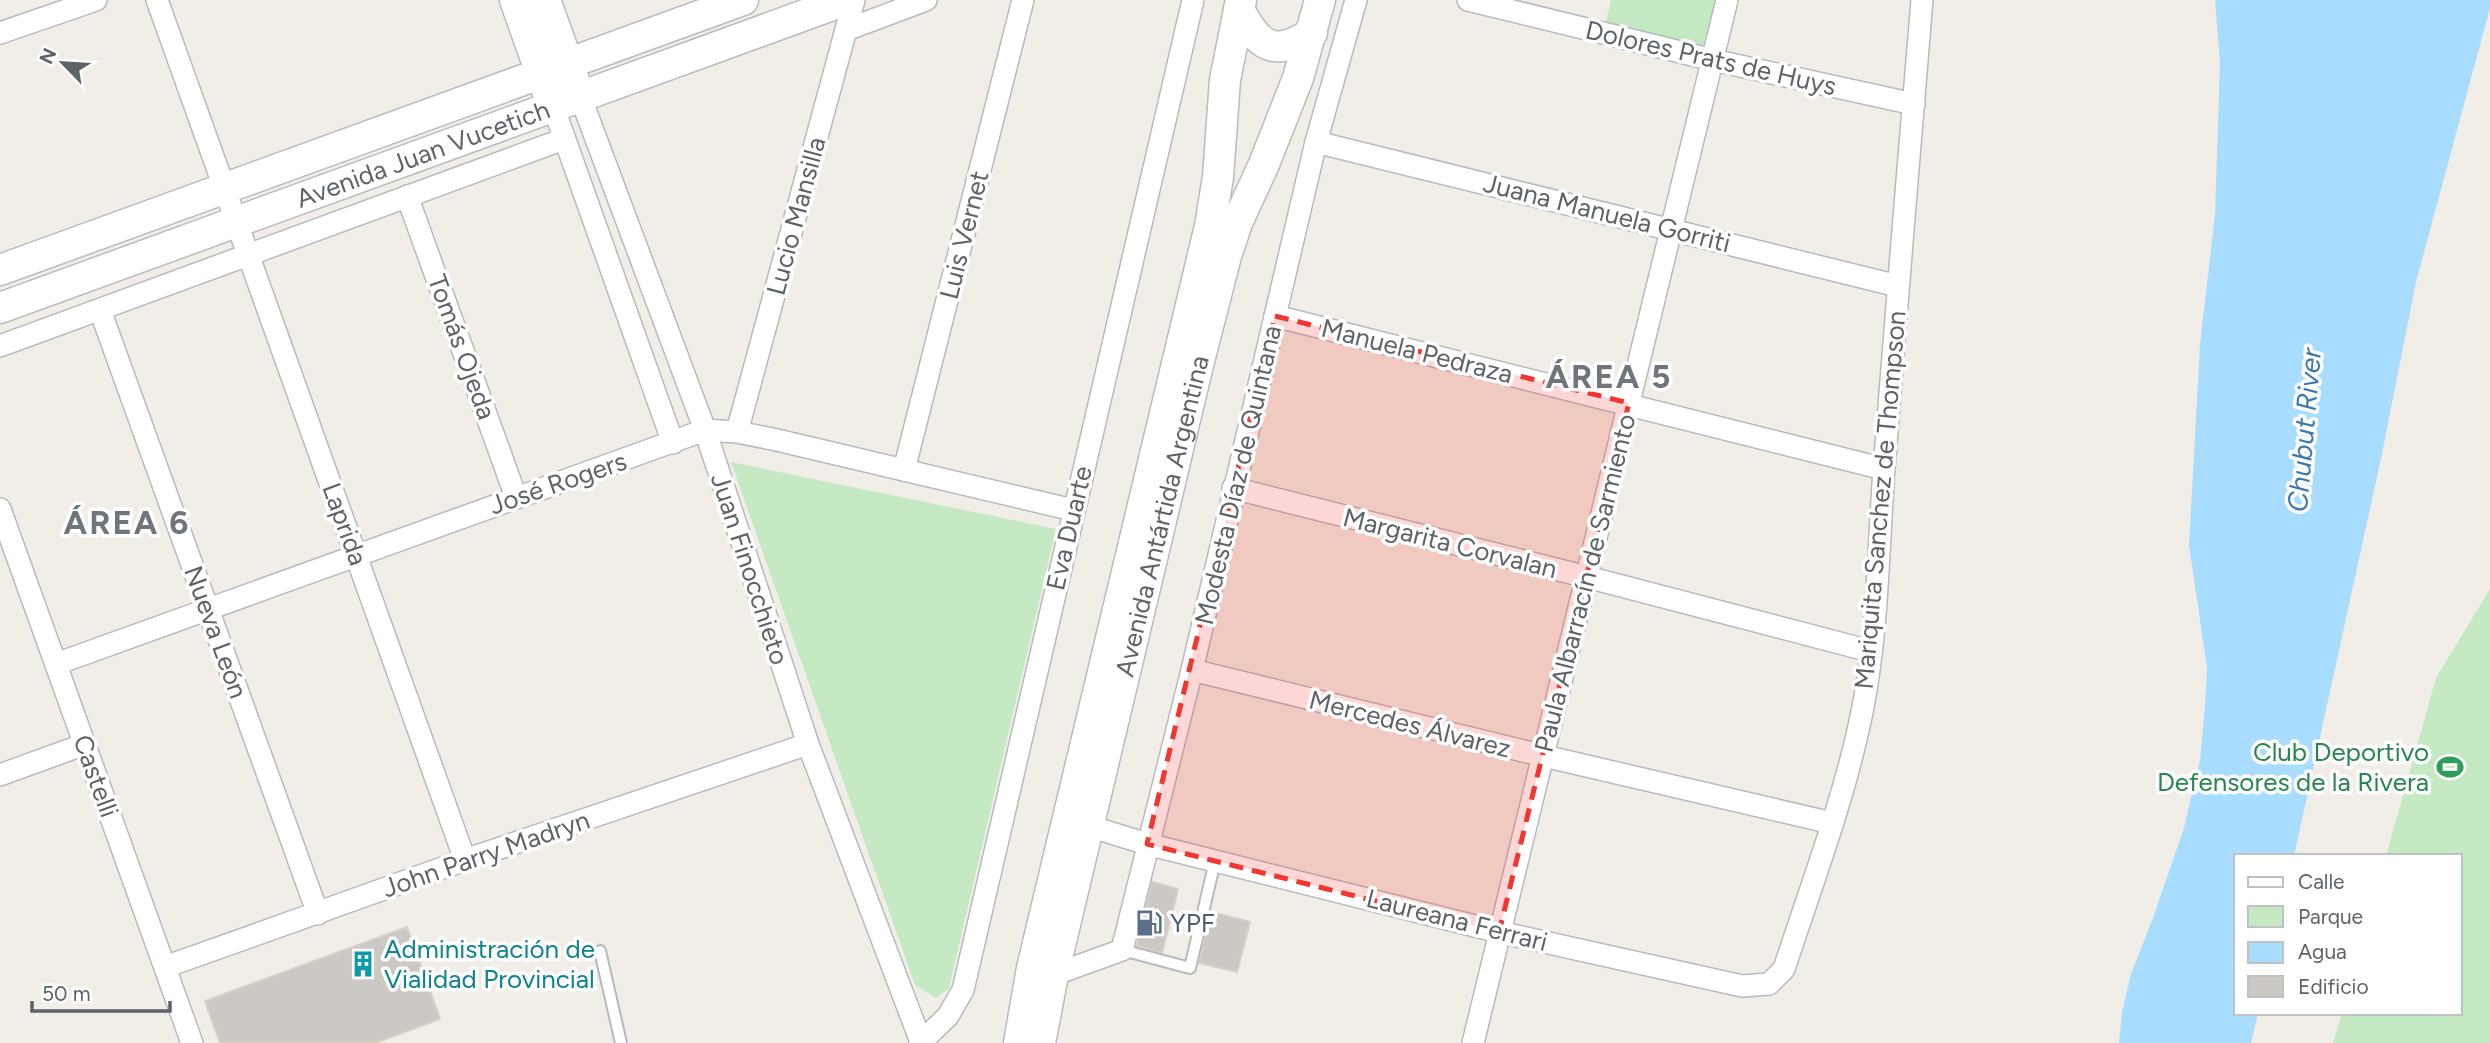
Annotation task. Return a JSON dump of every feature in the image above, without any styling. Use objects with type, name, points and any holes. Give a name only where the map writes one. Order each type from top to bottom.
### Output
[{"type":"main road","points":[[515,0],[555,69]]},
{"type":"main road","points":[[545,0],[555,69],[566,101]]},
{"type":"main road","name":"Avenida Juan Vucetich","points":[[0,270],[743,0]]},
{"type":"main road","name":"Avenida Juan Vucetich","points":[[0,308],[846,0]]},
{"type":"main road","name":"Avenida Antártida Argentina","points":[[1040,1043],[1053,975],[1226,256],[1237,223],[1298,78],[1320,0]]},
{"type":"main road","points":[[1240,5],[1249,30],[1259,40],[1274,46],[1285,47],[1312,33]]},
{"type":"main road","name":"Avenida Antártida Argentina","points":[[1019,1043],[1032,968],[1210,226],[1218,177],[1224,80],[1240,5]]},
{"type":"street","points":[[0,33],[96,0]]},
{"type":"street","name":"Laprida","points":[[157,0],[465,860]]},
{"type":"street","name":"Lucio Mansilla","points":[[737,432],[854,0]]},
{"type":"street","points":[[846,30],[926,0]]},
{"type":"street","name":"Luis Vernet","points":[[904,470],[1023,0]]},
{"type":"street","name":"Eva Duarte","points":[[920,1043],[948,1016],[962,990],[1193,0]]},
{"type":"street","name":"Modesta Díaz de Quintana","points":[[1122,950],[1192,670],[1316,142],[1356,0]]},
{"type":"street","name":"Dolores Prats de Huys","points":[[1468,0],[1713,60],[1914,104]]},
{"type":"street","name":"Paula Albarracín de Sarmiento","points":[[1473,1043],[1727,0]]},
{"type":"street","name":"Mariquita Sanchez de Thompson","points":[[1769,984],[1784,969],[1844,793],[1862,714],[1870,651],[1894,367],[1898,286],[1922,0]]},
{"type":"street","points":[[566,101],[564,139],[673,443]]},
{"type":"street","name":"Juan Finocchieto","points":[[566,101],[705,430],[808,744],[920,1043]]},
{"type":"street","points":[[0,346],[564,139]]},
{"type":"street","name":"Juana Manuela Gorriti","points":[[1316,142],[1898,286]]},
{"type":"street","name":"Tomás Ojeda","points":[[407,196],[516,497]]},
{"type":"street","name":"Nueva León","points":[[100,310],[318,914]]},
{"type":"street","name":"Manuela Pedraza","points":[[1275,316],[1884,469]]},
{"type":"street","name":"José Rogers","points":[[56,664],[705,430],[737,432],[1073,510]]},
{"type":"street","name":"Margarita Corvalan","points":[[1233,488],[1870,651]]},
{"type":"street","name":"Castelli","points":[[0,509],[5,536],[56,664],[192,1043]]},
{"type":"street","name":"Mercedes Álvarez","points":[[1192,670],[1832,823]]},
{"type":"street","points":[[0,775],[85,744]]},
{"type":"street","name":"John Parry Madryn","points":[[165,967],[465,860],[808,744]]},
{"type":"street","name":"Laureana Ferrari","points":[[1089,826],[1147,844],[1499,932],[1742,986],[1769,984]]},
{"type":"street","points":[[1053,975],[1122,950]]},
{"type":"lane","points":[[1122,950],[1190,968],[1215,860]]},
{"type":"lane","points":[[600,951],[621,1043]]},
{"type":"highlighted area","points":[[1275,316],[1629,403],[1499,932],[1147,844]]},
{"type":"green space","points":[[1611,0],[1719,0],[1708,49],[1605,27]]},
{"type":"green space","points":[[731,462],[1056,529],[949,988],[936,998],[915,985]]},
{"type":"green space","name":"Club Deportivo Defensores de la Rivera","points":[[2490,589],[2490,1043],[2333,1043],[2341,1015],[2462,1015],[2462,854],[2387,854],[2436,678]]},
{"type":"water","name":"Chubut River","points":[[2215,0],[2490,0],[2416,282],[2382,454],[2294,854],[2234,854],[2234,1015],[2258,1015],[2251,1043],[2119,1043],[2122,1012],[2131,974],[2184,828],[2200,760],[2207,668],[2189,545],[2200,344],[2215,215],[2220,62]]},
{"type":"building","points":[[1152,882],[1178,889],[1162,953],[1137,946]]},
{"type":"building","points":[[1211,912],[1250,922],[1237,972],[1199,963]]},
{"type":"building","name":"Administración de Vialidad Provincial","points":[[407,927],[440,1019],[375,1043],[220,1043],[205,1001]]},
{"type":"place","name":"Club Deportivo Defensores de la Rivera","points":[[2450,767]]},
{"type":"place","name":"YPF","points":[[1149,923]]},
{"type":"place","name":"Administración de Vialidad Provincial","points":[[363,964]]},
{"type":"district","name":"ÁREA 5","points":[[1609,376]]},
{"type":"district","name":"ÁREA 6","points":[[127,522]]}]
